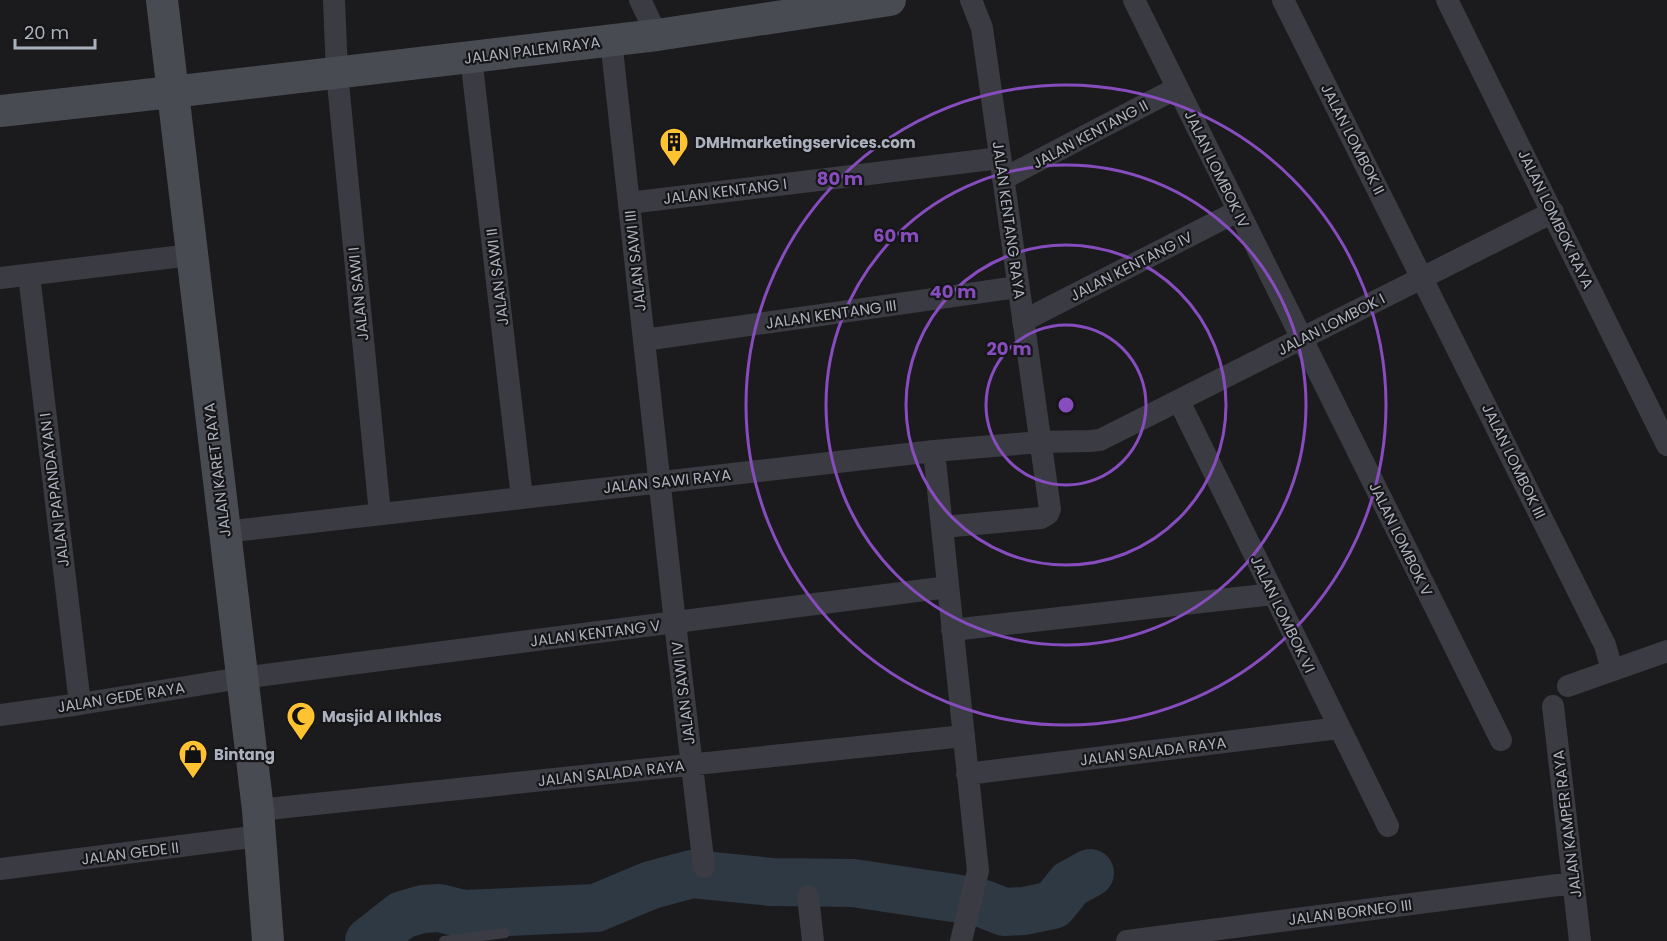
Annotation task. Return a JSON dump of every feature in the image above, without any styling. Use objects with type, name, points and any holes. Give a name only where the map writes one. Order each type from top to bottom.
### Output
[{"type":"street","name":"JALAN KARET RAYA","points":[[162,0],[259,823],[267,941]]},
{"type":"street","name":"JALAN SAWI I","points":[[334,0],[337,73],[380,514]]},
{"type":"street","points":[[640,0],[657,35]]},
{"type":"street","name":"JALAN PALEM RAYA","points":[[0,111],[657,35],[890,0]]},
{"type":"street","name":"JALAN KENTANG RAYA","points":[[943,527],[1041,518],[1048,514],[1050,503],[982,28],[971,0]]},
{"type":"street","name":"JALAN LOMBOK IV","points":[[1134,0],[1302,339]]},
{"type":"street","name":"JALAN LOMBOK II","points":[[1283,0],[1423,278]]},
{"type":"street","name":"JALAN LOMBOK RAYA","points":[[1447,0],[1665,442]]},
{"type":"street","name":"JALAN SAWI III","points":[[611,40],[659,482]]},
{"type":"street","name":"JALAN SAWI II","points":[[471,57],[522,498]]},
{"type":"street","name":"JALAN KENTANG II","points":[[1002,169],[1177,88]]},
{"type":"street","name":"JALAN KENTANG I","points":[[629,202],[1002,169]]},
{"type":"street","name":"JALAN KENTANG IV","points":[[1023,321],[1238,211]]},
{"type":"street","name":"JALAN LOMBOK I","points":[[1109,436],[1553,212]]},
{"type":"street","points":[[0,278],[191,255]]},
{"type":"street","name":"JALAN PAPANDAYAN I","points":[[29,275],[80,704]]},
{"type":"street","name":"JALAN LOMBOK III","points":[[1423,278],[1609,658]]},
{"type":"street","name":"JALAN KENTANG III","points":[[644,340],[1018,287]]},
{"type":"street","name":"JALAN LOMBOK V","points":[[1302,339],[1501,740]]},
{"type":"street","name":"JALAN LOMBOK VI","points":[[1179,401],[1388,826]]},
{"type":"street","name":"JALAN SAWI RAYA","points":[[224,532],[934,451],[1040,442],[1090,441],[1109,436]]},
{"type":"street","points":[[934,451],[978,871],[961,941]]},
{"type":"street","name":"JALAN SAWI IV","points":[[659,482],[704,867]]},
{"type":"street","name":"JALAN KENTANG V","points":[[241,678],[948,587]]},
{"type":"street","points":[[952,630],[1274,594]]},
{"type":"street","points":[[1568,686],[1609,658],[1667,651]]},
{"type":"street","name":"JALAN GEDE RAYA","points":[[0,714],[80,704],[241,678]]},
{"type":"street","name":"JALAN KAMPER RAYA","points":[[1553,706],[1580,941]]},
{"type":"street","name":"JALAN SALADA RAYA","points":[[967,774],[1340,728]]},
{"type":"street","name":"JALAN SALADA RAYA","points":[[259,823],[691,765],[964,736]]},
{"type":"street","name":"JALAN GEDE II","points":[[0,869],[259,823]]},
{"type":"street","name":"JALAN BORNEO III","points":[[1127,941],[1574,884]]},
{"type":"street","points":[[808,896],[813,941]]},
{"type":"lane","points":[[444,941],[505,933]]},
{"type":"waterway","points":[[369,941],[402,915],[423,909],[439,908],[464,914],[596,908],[651,885],[692,874],[772,882],[853,883],[960,899],[984,904],[1004,912],[1024,911],[1053,905],[1070,884],[1090,873]]},
{"type":"place","name":"DMHmarketingservices.com","points":[[674,168]]},
{"type":"place","name":"Masjid Al Ikhlas","points":[[301,742]]},
{"type":"place","name":"Bintang","points":[[193,780]]}]
